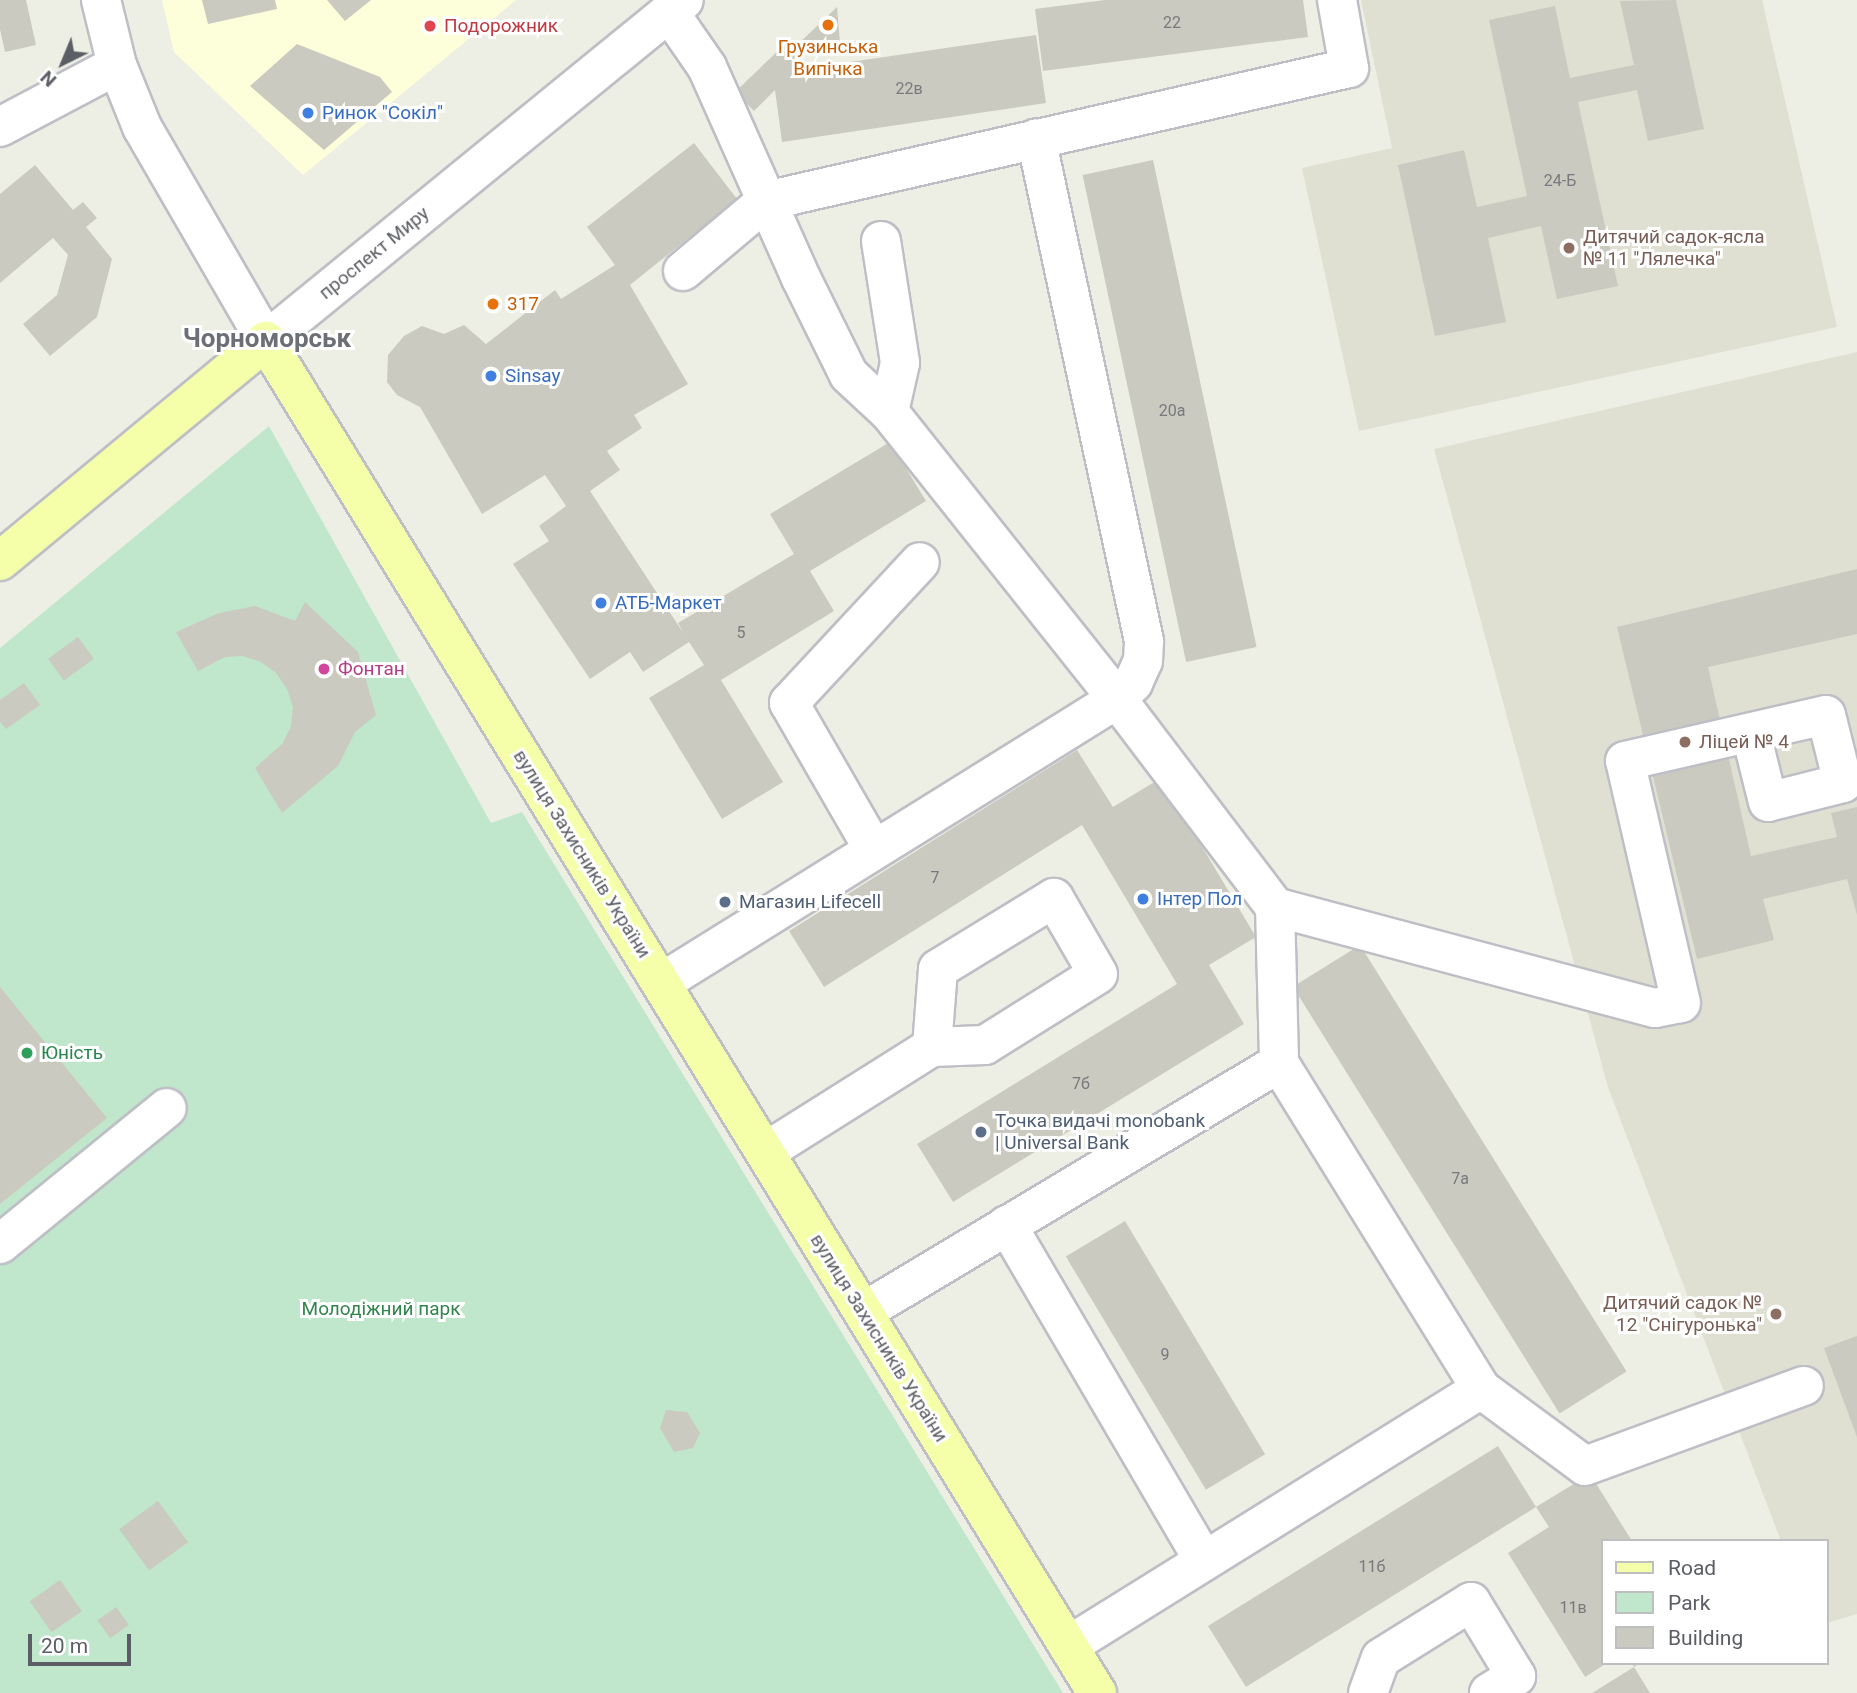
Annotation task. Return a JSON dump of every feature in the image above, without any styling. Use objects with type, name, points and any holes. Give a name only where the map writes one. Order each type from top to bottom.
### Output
[{"type":"main road","name":"проспект Миру","points":[[0,561],[266,341]]},
{"type":"main road","name":"вулиця Захисників України","points":[[266,341],[1097,1693]]},
{"type":"street","name":"вулиця Захисників України","points":[[101,0],[117,65],[142,127],[266,341]]},
{"type":"street","points":[[683,271],[766,201],[1349,68],[1337,0]]},
{"type":"street","points":[[676,6],[849,375],[889,412],[1117,699],[1275,907],[1279,1063],[1481,1389],[1585,1466],[1804,1387]]},
{"type":"street","name":"проспект Миру","points":[[266,341],[676,6]]},
{"type":"street","points":[[0,127],[117,65]]},
{"type":"street","points":[[661,983],[1117,699],[1133,683],[1143,661],[1144,641],[1036,138]]},
{"type":"street","points":[[881,241],[900,363],[889,412]]},
{"type":"street","points":[[874,850],[789,703],[920,562]]},
{"type":"street","points":[[1275,907],[1655,1008],[1681,1003],[1625,761],[1751,734]]},
{"type":"street","points":[[765,1152],[932,1047],[985,1045],[1098,974],[1054,898],[938,969],[932,1047]]},
{"type":"street","points":[[863,1312],[1279,1063]]},
{"type":"street","points":[[0,1244],[167,1108]]},
{"type":"street","points":[[1007,1225],[1204,1561]]},
{"type":"street","points":[[1068,1646],[1481,1389]]},
{"type":"street","points":[[1368,1693],[1381,1658],[1471,1602],[1516,1676],[1489,1693]]},
{"type":"shaded area","name":"Ринок \"Сокіл\"","points":[[162,0],[516,0],[303,175],[174,52]]},
{"type":"shaded area","name":"Дитячий садок-ясла № 11 \"Лялечка\"","points":[[1361,0],[1762,0],[1837,327],[1359,431],[1302,168],[1392,148]]},
{"type":"shaded area","name":"Ліцей № 4","points":[[1857,352],[1857,1614],[1829,1622],[1829,1539],[1780,1539],[1608,1087],[1434,449]]},
{"type":"green space","name":"Молодіжний парк","points":[[269,426],[491,823],[522,812],[1063,1693],[0,1693],[0,648]]},
{"type":"building","points":[[0,0],[26,0],[36,45],[5,52],[0,29]]},
{"type":"building","points":[[202,0],[275,0],[277,9],[208,24]]},
{"type":"building","points":[[327,0],[371,0],[345,21]]},
{"type":"building","points":[[1105,0],[1303,0],[1308,37],[1043,71],[1035,9]]},
{"type":"building","points":[[1676,0],[1704,129],[1648,141],[1637,90],[1578,102],[1618,286],[1557,299],[1541,226],[1488,238],[1506,322],[1435,336],[1398,165],[1464,150],[1477,207],[1527,196],[1489,20],[1555,6],[1570,78],[1634,65],[1620,1]]},
{"type":"building","name":"Грузинська Випічка","points":[[837,7],[840,43],[795,47]]},
{"type":"building","points":[[1036,35],[1046,103],[782,142],[775,90],[754,111],[735,92],[784,45],[802,63],[795,70]]},
{"type":"building","points":[[297,44],[380,77],[392,92],[324,150],[250,86]]},
{"type":"building","points":[[694,143],[737,199],[630,285],[688,384],[634,415],[642,428],[607,451],[620,470],[590,491],[684,634],[678,623],[794,554],[770,514],[890,442],[926,501],[810,571],[834,611],[721,680],[783,782],[722,819],[649,698],[704,665],[689,642],[643,672],[630,652],[590,679],[513,564],[549,541],[539,526],[566,506],[545,475],[482,514],[420,407],[397,395],[387,382],[388,355],[404,336],[422,326],[444,334],[464,325],[486,344],[555,290],[561,299],[615,265],[587,227]]},
{"type":"building","points":[[1153,160],[1257,647],[1186,662],[1083,175]]},
{"type":"building","points":[[35,165],[73,210],[83,202],[97,218],[86,227],[112,259],[97,317],[50,356],[23,324],[57,295],[68,255],[53,238],[0,283],[0,194]]},
{"type":"building","points":[[1857,569],[1857,634],[1708,667],[1751,856],[1837,837],[1831,813],[1857,807],[1857,915],[1847,879],[1763,899],[1774,940],[1697,959],[1617,627]]},
{"type":"building","points":[[305,602],[358,652],[376,715],[355,732],[338,766],[282,813],[255,768],[283,743],[291,726],[293,707],[287,689],[276,673],[261,662],[243,656],[225,657],[198,671],[176,632],[219,613],[255,606],[295,621]]},
{"type":"building","points":[[78,637],[94,659],[64,681],[48,659]]},
{"type":"building","points":[[24,683],[40,705],[6,729],[0,722],[0,700]]},
{"type":"building","points":[[1077,750],[1113,807],[1161,778],[1256,937],[1209,965],[1244,1024],[953,1202],[917,1144],[1177,984],[1082,825],[824,987],[789,931]]},
{"type":"building","points":[[1360,945],[1627,1372],[1560,1413],[1293,987]]},
{"type":"building","name":"Юність","points":[[0,987],[107,1118],[0,1204]]},
{"type":"building","points":[[1125,1221],[1265,1454],[1206,1490],[1066,1257]]},
{"type":"building","points":[[1857,1336],[1857,1437],[1824,1348]]},
{"type":"building","points":[[666,1410],[687,1412],[700,1433],[693,1448],[674,1452],[660,1428]]},
{"type":"building","points":[[1498,1446],[1536,1507],[1246,1687],[1208,1626]]},
{"type":"building","points":[[1590,1474],[1631,1539],[1602,1539],[1604,1665],[1585,1677],[1508,1553],[1549,1527],[1536,1507]]},
{"type":"building","points":[[158,1501],[188,1542],[149,1570],[119,1529]]},
{"type":"building","points":[[60,1580],[82,1611],[51,1632],[30,1601]]},
{"type":"building","points":[[116,1607],[129,1625],[110,1638],[97,1621]]},
{"type":"building","points":[[1634,1667],[1650,1693],[1592,1693]]},
{"type":"place","name":"Грузинська Випічка","points":[[828,25]]},
{"type":"place","name":"Подорожник","points":[[430,26]]},
{"type":"place","name":"Ринок \"Сокіл\"","points":[[308,113]]},
{"type":"place","name":"Дитячий садок-ясла № 11 \"Лялечка\"","points":[[1569,248]]},
{"type":"place","name":"317","points":[[493,304]]},
{"type":"place","name":"Sinsay","points":[[491,376]]},
{"type":"place","name":"АТБ-Маркет","points":[[601,603]]},
{"type":"place","name":"Фонтан","points":[[324,669]]},
{"type":"place","name":"Ліцей № 4","points":[[1685,742]]},
{"type":"place","name":"Інтер Пол","points":[[1143,899]]},
{"type":"place","name":"Магазин Lifecell","points":[[725,902]]},
{"type":"place","name":"Юність","points":[[27,1053]]},
{"type":"place","name":"Точка видачі monobank | Universal Bank","points":[[981,1132]]},
{"type":"place","name":"Дитячий садок № 12 \"Снігуронька\"","points":[[1776,1314]]},
{"type":"district","name":"Чорноморськ","points":[[267,339]]}]
